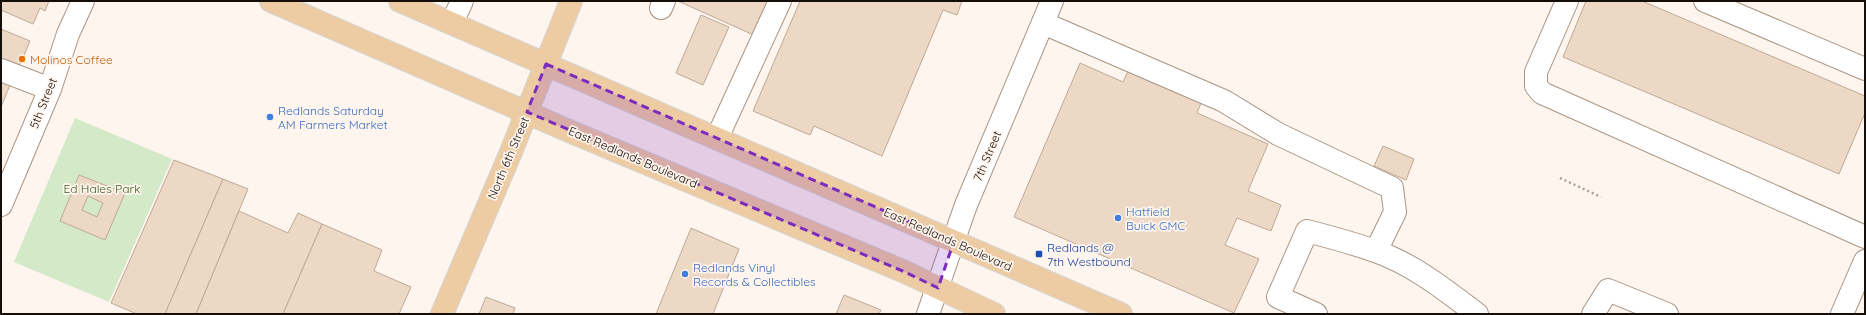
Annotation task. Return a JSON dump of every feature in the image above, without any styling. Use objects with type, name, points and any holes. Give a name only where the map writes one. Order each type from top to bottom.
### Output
[{"type":"main road","name":"East Redlands Boulevard","points":[[271,1],[527,112],[904,272],[994,314]]},
{"type":"main road","name":"East Redlands Boulevard","points":[[400,1],[1121,314]]},
{"type":"main road","name":"North 6th Street","points":[[442,314],[527,112],[571,1]]},
{"type":"street","name":"5th Street","points":[[1,205],[50,89],[68,34],[83,1]]},
{"type":"street","points":[[452,23],[462,1]]},
{"type":"street","points":[[717,138],[780,1]]},
{"type":"street","name":"7th Street","points":[[928,314],[966,205],[1052,1]]},
{"type":"street","points":[[1567,1],[1536,72],[1536,86],[1542,93],[1865,237]]},
{"type":"street","points":[[1706,1],[1865,69]]},
{"type":"street","points":[[1043,23],[1224,101],[1278,134],[1392,188],[1395,212],[1376,251]]},
{"type":"street","points":[[1,70],[50,89]]},
{"type":"street","points":[[1316,314],[1278,297],[1307,231],[1376,251],[1431,280],[1477,314]]},
{"type":"street","points":[[1842,314],[1865,261]]},
{"type":"street","points":[[1593,314],[1608,290],[1667,314]]},
{"type":"path","points":[[1560,178],[1601,197]]},
{"type":"highlighted area","points":[[546,64],[954,241],[938,288],[905,272],[527,112]]},
{"type":"green space","name":"Ed Hales Park","points":[[75,118],[172,159],[109,302],[14,262]]},
{"type":"building","points":[[1,1],[49,1],[45,11],[40,8],[33,24],[1,10]]},
{"type":"building","points":[[678,1],[773,1],[758,37]]},
{"type":"building","points":[[800,1],[962,1],[957,15],[943,10],[882,156],[814,126],[810,135],[753,111]]},
{"type":"building","points":[[1586,1],[1642,1],[1865,96],[1865,113],[1839,174],[1563,57]]},
{"type":"building","points":[[701,15],[729,27],[703,85],[676,73]]},
{"type":"building","points":[[1,29],[30,41],[18,69],[1,61]]},
{"type":"building","points":[[1080,63],[1123,82],[1128,71],[1201,103],[1197,113],[1268,144],[1248,191],[1281,205],[1271,231],[1237,218],[1225,245],[1259,259],[1234,313],[1014,217]]},
{"type":"building","points":[[1,81],[10,85],[1,107]]},
{"type":"building","points":[[1383,146],[1414,159],[1406,180],[1374,166]]},
{"type":"building","points":[[174,160],[223,179],[165,314],[137,314],[111,303]]},
{"type":"building","points":[[79,175],[125,193],[105,240],[60,221]],"holes":[[[88,196],[103,203],[97,217],[82,210]]]},
{"type":"building","points":[[223,179],[248,189],[196,314],[165,314]]},
{"type":"building","points":[[239,211],[288,233],[298,213],[322,224],[283,314],[196,314]]},
{"type":"building","points":[[322,224],[382,250],[374,271],[411,287],[399,314],[283,314]]},
{"type":"building","points":[[691,228],[739,249],[713,314],[656,314]]},
{"type":"building","points":[[844,295],[881,310],[879,314],[836,314]]},
{"type":"building","points":[[486,297],[515,308],[513,314],[479,314]]},
{"type":"place","name":"Molinos Coffee","points":[[22,59]]},
{"type":"place","name":"Redlands Saturday AM Farmers Market","points":[[270,117]]},
{"type":"place","name":"Hatfield Buick GMC","points":[[1118,218]]},
{"type":"place","name":"Redlands @ 7th Westbound","points":[[1039,254]]},
{"type":"place","name":"Redlands Vinyl Records & Collectibles","points":[[685,274]]}]
